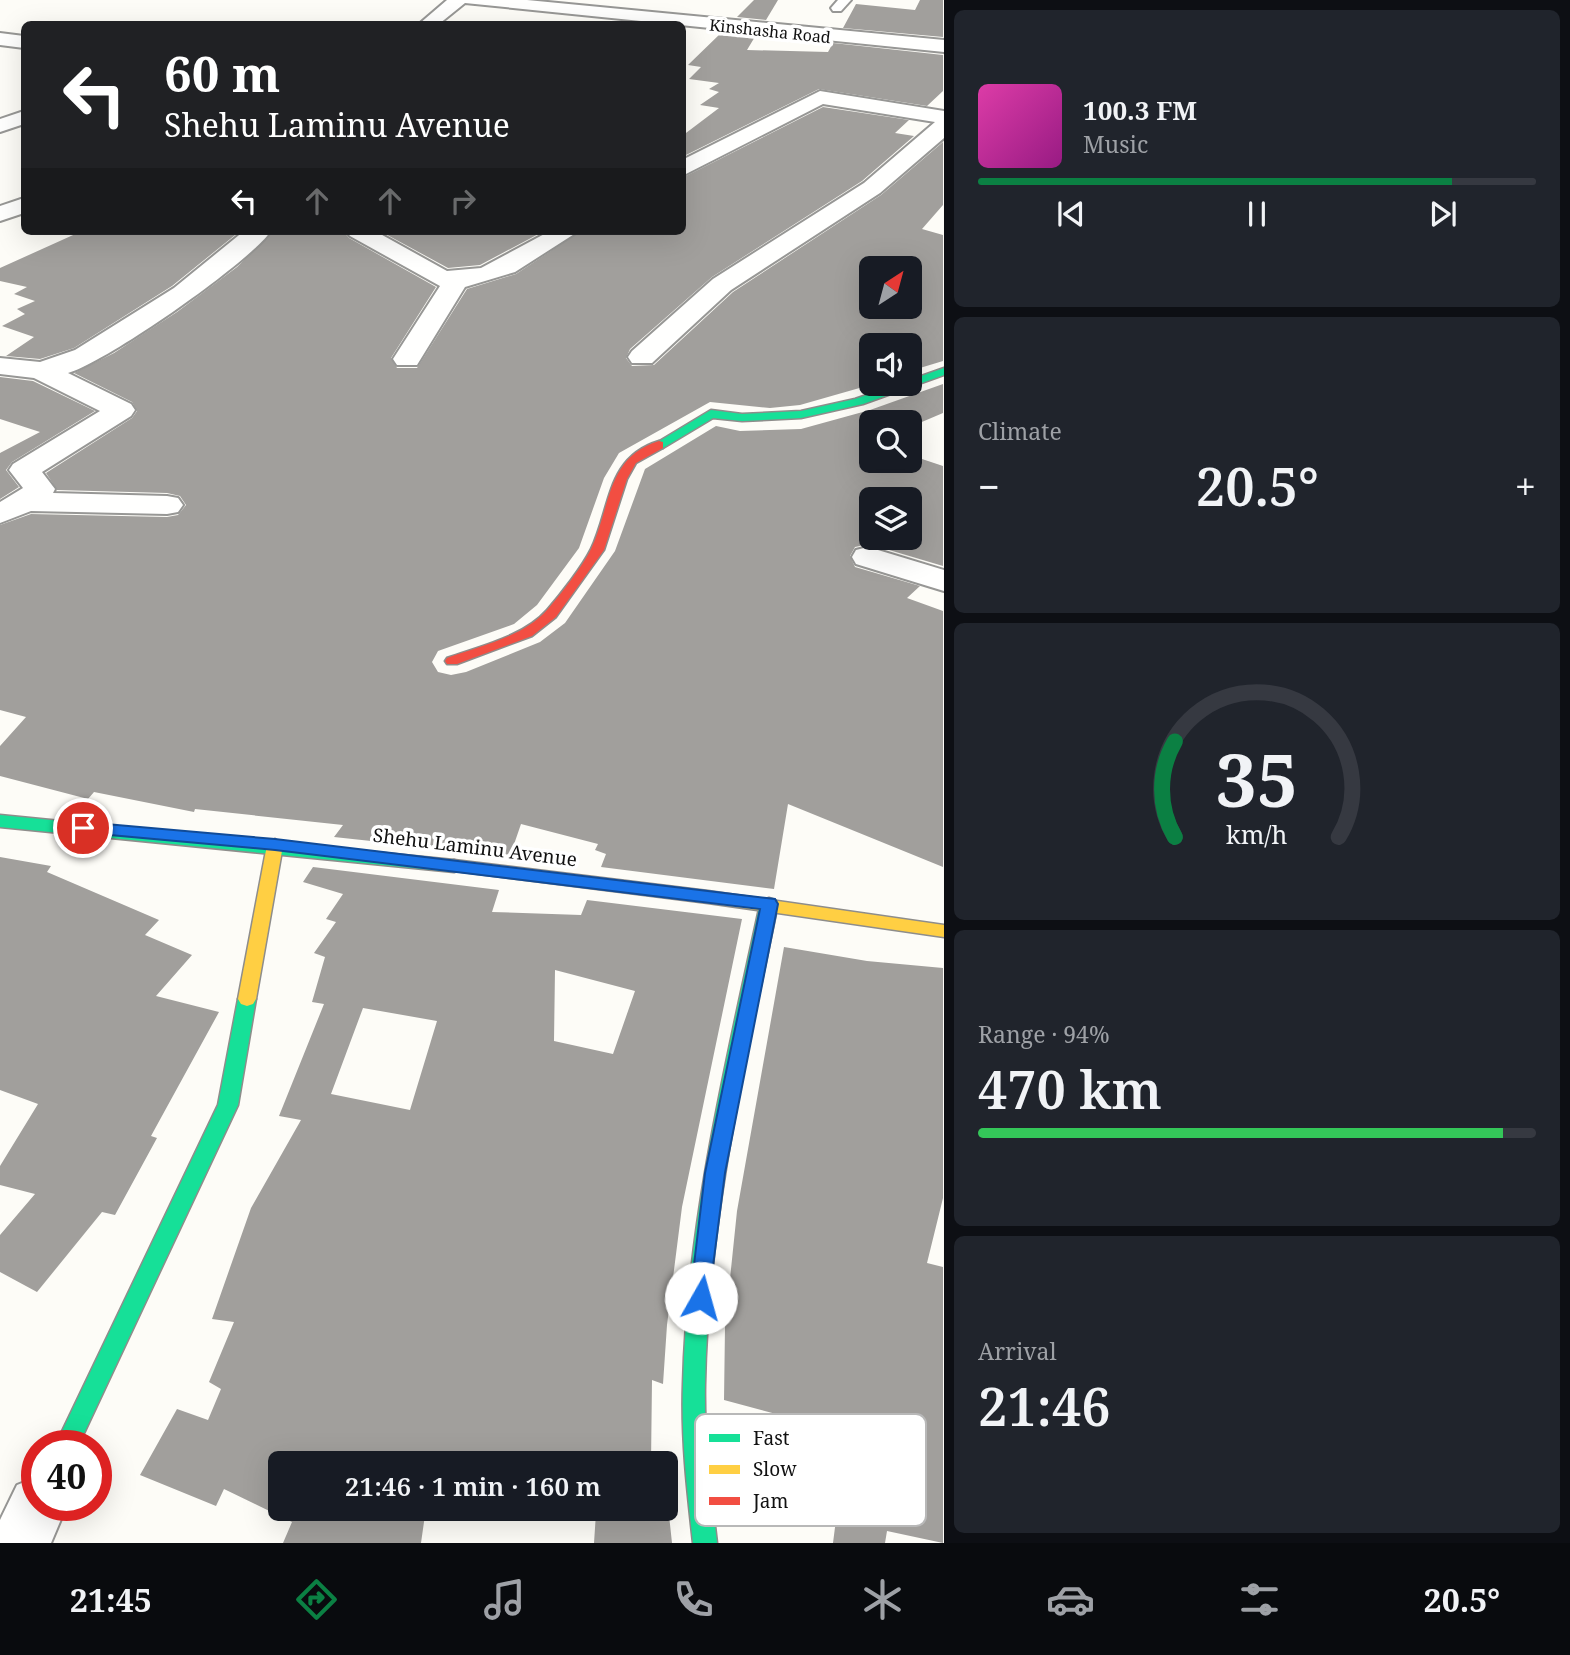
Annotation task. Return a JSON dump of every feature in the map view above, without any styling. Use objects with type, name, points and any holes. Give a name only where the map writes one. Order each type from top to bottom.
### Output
[{"type":"street","points":[[432,21],[458,0]]},
{"type":"street","name":"Kinshasha Road","points":[[472,0],[943,46]]},
{"type":"street","points":[[0,39],[21,42]]},
{"type":"street","points":[[686,167],[820,97],[943,117]]},
{"type":"street","points":[[0,125],[21,118]]},
{"type":"street","points":[[642,357],[674,331],[703,299],[734,276],[800,237],[926,145],[943,125]]},
{"type":"street","points":[[0,214],[21,206]]},
{"type":"street","points":[[0,366],[40,370],[63,366],[85,356],[183,293],[255,235]]},
{"type":"street","points":[[365,235],[440,278],[455,282],[474,280],[499,269],[560,235]]},
{"type":"street","points":[[407,359],[455,282]]},
{"type":"street","points":[[13,508],[40,489],[24,470],[121,410],[40,370]]},
{"type":"street","points":[[452,661],[527,633],[551,614],[597,550],[621,479],[631,461],[647,450],[711,414],[740,422],[796,418],[895,390],[943,371]]},
{"type":"street","points":[[13,508],[167,505]]},
{"type":"street","points":[[868,557],[943,581]]},
{"type":"street","name":"Shehu Laminu Avenue","points":[[0,821],[275,845],[769,904],[943,931]]},
{"type":"street","points":[[74,1430],[228,1105],[275,845]]},
{"type":"street","points":[[695,1448],[692,1419],[698,1323],[715,1173],[769,904]]},
{"type":"street","points":[[20,1543],[30,1521]]},
{"type":"building","points":[[754,0],[778,0],[766,20],[737,17]]},
{"type":"building","points":[[920,0],[943,0],[943,37],[843,28],[856,4],[915,10]]},
{"type":"building","points":[[722,32],[756,35],[747,50],[828,52],[833,43],[943,55],[943,91],[927,106],[819,89],[686,155],[686,133],[719,108],[700,105],[719,92],[709,89],[719,83],[689,79],[701,67],[688,65]]},
{"type":"building","points":[[823,107],[909,120],[895,133],[914,136],[862,181],[712,277],[630,349],[626,358],[632,366],[654,365],[733,292],[881,195],[943,142],[943,205],[922,229],[943,235],[943,361],[922,367],[922,333],[859,333],[859,388],[800,405],[770,408],[710,402],[619,453],[604,478],[579,548],[537,605],[514,624],[438,651],[432,662],[438,672],[451,675],[466,672],[540,642],[565,623],[615,551],[645,469],[716,426],[740,431],[801,429],[859,413],[859,473],[922,473],[922,459],[943,466],[943,566],[889,550],[922,550],[922,487],[859,487],[859,546],[855,547],[850,556],[855,567],[920,586],[907,598],[943,611],[943,867],[788,804],[774,889],[601,867],[606,854],[595,850],[598,844],[521,824],[510,856],[334,837],[343,825],[195,809],[194,812],[94,792],[88,799],[0,776],[0,746],[26,717],[0,710],[0,525],[31,514],[167,517],[178,515],[186,505],[180,496],[167,493],[57,490],[46,473],[132,418],[137,411],[132,402],[74,373],[114,353],[177,312],[237,267],[270,235],[346,235],[436,287],[391,358],[397,368],[417,368],[467,289],[516,274],[575,235],[686,235],[686,176]]},
{"type":"building","points":[[73,235],[235,235],[172,286],[74,348],[40,359],[6,356],[34,337],[2,326],[25,314],[17,309],[35,301],[14,294],[27,287],[0,281],[0,268]]},
{"type":"building","points":[[387,235],[536,235],[480,265],[448,268]]},
{"type":"building","points":[[0,377],[33,381],[95,411],[12,462],[6,470],[19,487],[0,499],[0,453],[40,432],[0,419]]},
{"type":"building","points":[[943,384],[943,413],[922,422],[922,410],[870,410],[909,396],[922,396],[922,391]]},
{"type":"building","points":[[0,857],[51,866],[47,872],[159,920],[145,935],[192,955],[156,996],[219,1012],[151,1136],[157,1138],[115,1215],[102,1212],[37,1292],[0,1272],[0,1235],[35,1194],[0,1185],[0,1166],[38,1104],[0,1090]]},
{"type":"building","points":[[313,867],[499,890],[492,912],[581,915],[587,900],[742,919],[682,1207],[667,1325],[663,1384],[652,1380],[651,1451],[268,1451],[268,1510],[224,1489],[216,1506],[140,1475],[177,1409],[208,1420],[221,1389],[209,1382],[234,1322],[212,1319],[251,1208],[301,1120],[279,1116],[324,1004],[312,1002],[325,957],[314,953],[336,922],[326,919],[343,894],[303,882]],"holes":[[[555,970],[635,991],[613,1054],[554,1041]],[[363,1008],[437,1021],[410,1110],[331,1094]]]},
{"type":"building","points":[[784,947],[867,961],[943,968],[943,1198],[927,1263],[943,1267],[943,1543],[887,1531],[885,1543],[833,1543],[835,1526],[926,1526],[926,1414],[776,1414],[724,1400],[725,1327],[737,1211]]},
{"type":"building","points":[[290,1521],[424,1521],[421,1543],[283,1543],[292,1522]]},
{"type":"building","points":[[595,1521],[670,1521],[672,1543],[594,1543]]},
{"type":"traffic: fast","points":[[659,445],[711,414],[742,418],[801,415],[859,402],[944,371]]},
{"type":"traffic: fast","points":[[0,821],[454,866]]},
{"type":"traffic: fast","points":[[695,1425],[696,1324],[710,1203],[731,1083],[769,904]]},
{"type":"traffic: fast","points":[[74,1430],[228,1105],[247,999]]},
{"type":"traffic: fast","points":[[703,1526],[705,1543]]},
{"type":"traffic: slow","points":[[247,999],[275,845]]},
{"type":"traffic: slow","points":[[454,866],[708,897],[944,931]]},
{"type":"traffic: jam","points":[[452,661],[527,633],[551,614],[597,550],[621,479],[631,461],[659,445]]},
{"type":"route","points":[[83,828],[275,845],[769,904],[715,1173],[701,1298]]}]
